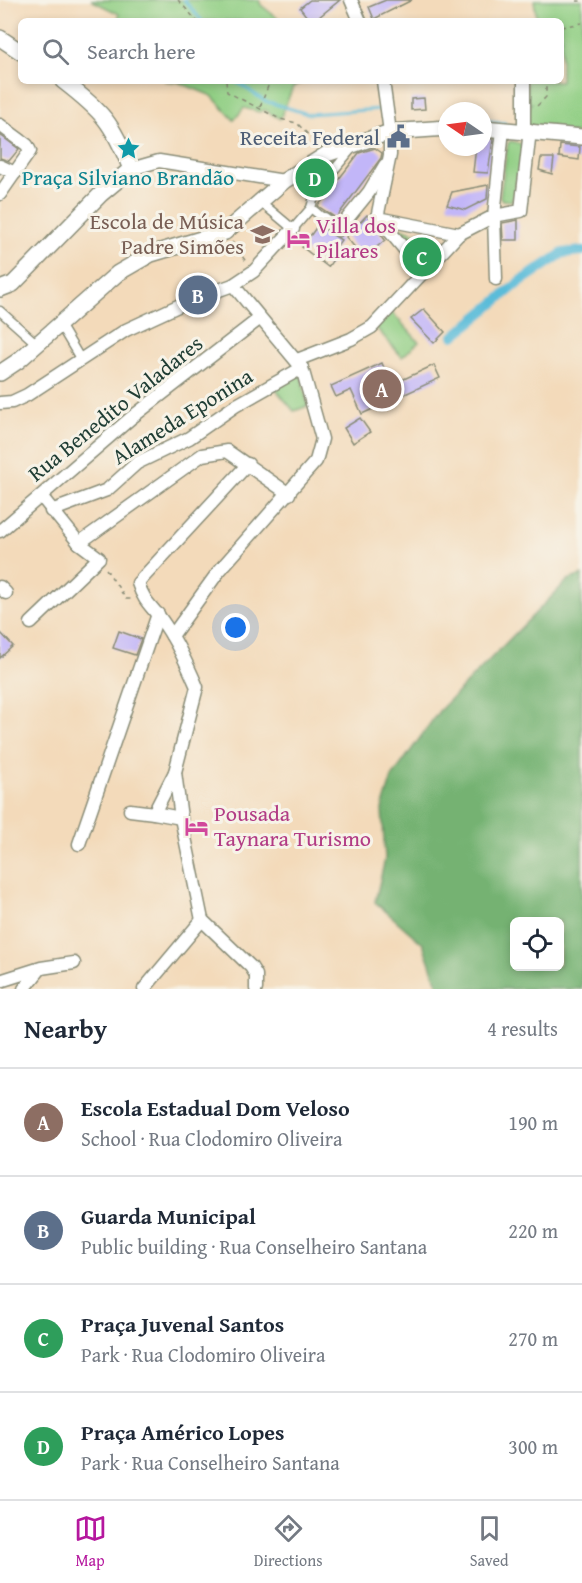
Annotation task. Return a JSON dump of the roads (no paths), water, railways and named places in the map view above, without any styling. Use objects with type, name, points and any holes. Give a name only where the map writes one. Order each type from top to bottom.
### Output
[{"type":"street","points":[[351,0],[359,18]]},
{"type":"street","points":[[0,38],[18,50]]},
{"type":"street","points":[[67,84],[98,108],[117,135],[131,169]]},
{"type":"street","points":[[377,218],[390,155],[390,132],[383,84]]},
{"type":"street","points":[[377,218],[459,234],[494,216],[521,211],[527,130],[524,84]]},
{"type":"street","points":[[0,125],[30,149],[27,159],[0,194]]},
{"type":"street","points":[[492,128],[582,137]]},
{"type":"street","points":[[0,373],[118,273],[151,254],[225,232],[262,203],[284,181],[327,154],[390,132],[438,129]]},
{"type":"street","points":[[496,279],[494,216],[503,129]]},
{"type":"street","points":[[0,403],[12,402],[27,395],[126,330],[191,300],[234,285],[254,271],[311,208],[315,193],[355,145],[362,143]]},
{"type":"street","points":[[311,208],[338,230],[369,192],[390,155]]},
{"type":"street","points":[[0,289],[13,284],[100,194],[131,169],[159,161],[284,181],[298,175],[315,193]]},
{"type":"street","points":[[0,166],[15,173]]},
{"type":"street","points":[[369,192],[377,218],[424,273]]},
{"type":"street","points":[[262,203],[293,229]]},
{"type":"street","name":"Alameda Eponina","points":[[51,511],[107,490],[137,463],[189,438],[299,364],[372,327],[459,234]]},
{"type":"street","points":[[172,636],[219,571],[316,461],[321,447],[322,440],[299,364],[259,319],[234,285]]},
{"type":"street","points":[[0,311],[37,344]]},
{"type":"street","name":"Rua Benedito Valadares","points":[[0,531],[131,418],[259,319]]},
{"type":"street","points":[[59,323],[81,360]]},
{"type":"street","points":[[79,543],[202,455],[227,451],[289,494]]},
{"type":"street","points":[[154,813],[175,772],[197,687],[172,636],[158,614],[143,600],[138,583],[248,464]]},
{"type":"street","points":[[31,623],[99,558],[79,543],[41,496]]},
{"type":"street","points":[[79,844],[158,614]]},
{"type":"street","points":[[175,772],[180,819],[202,920],[251,967],[256,975],[257,988]]},
{"type":"street","points":[[130,810],[180,819]]},
{"type":"street","points":[[144,989],[202,920]]},
{"type":"street","points":[[0,981],[41,968],[74,963]]},
{"type":"street","points":[[24,989],[41,968]]},
{"type":"waterway","points":[[184,0],[199,18]]},
{"type":"waterway","points":[[240,84],[265,101],[308,114],[381,109]]},
{"type":"waterway","points":[[492,121],[505,123]]},
{"type":"waterway","points":[[454,336],[521,281],[563,253],[582,251]]},
{"type":"place","name":"Receita Federal","points":[[398,137]]},
{"type":"place","name":"Praça Silviano Brandão","points":[[128,148]]},
{"type":"place","name":"Praça Américo Lopes","points":[[315,178]]},
{"type":"place","name":"Escola de Música Padre Simões","points":[[262,234]]},
{"type":"place","name":"Villa dos Pilares","points":[[298,238]]},
{"type":"place","name":"Praça Juvenal Santos","points":[[422,257]]},
{"type":"place","name":"Guarda Municipal","points":[[198,295]]},
{"type":"place","name":"Escola Estadual Dom Veloso","points":[[382,389]]},
{"type":"place","name":"Pousada Taynara Turismo","points":[[196,826]]}]
